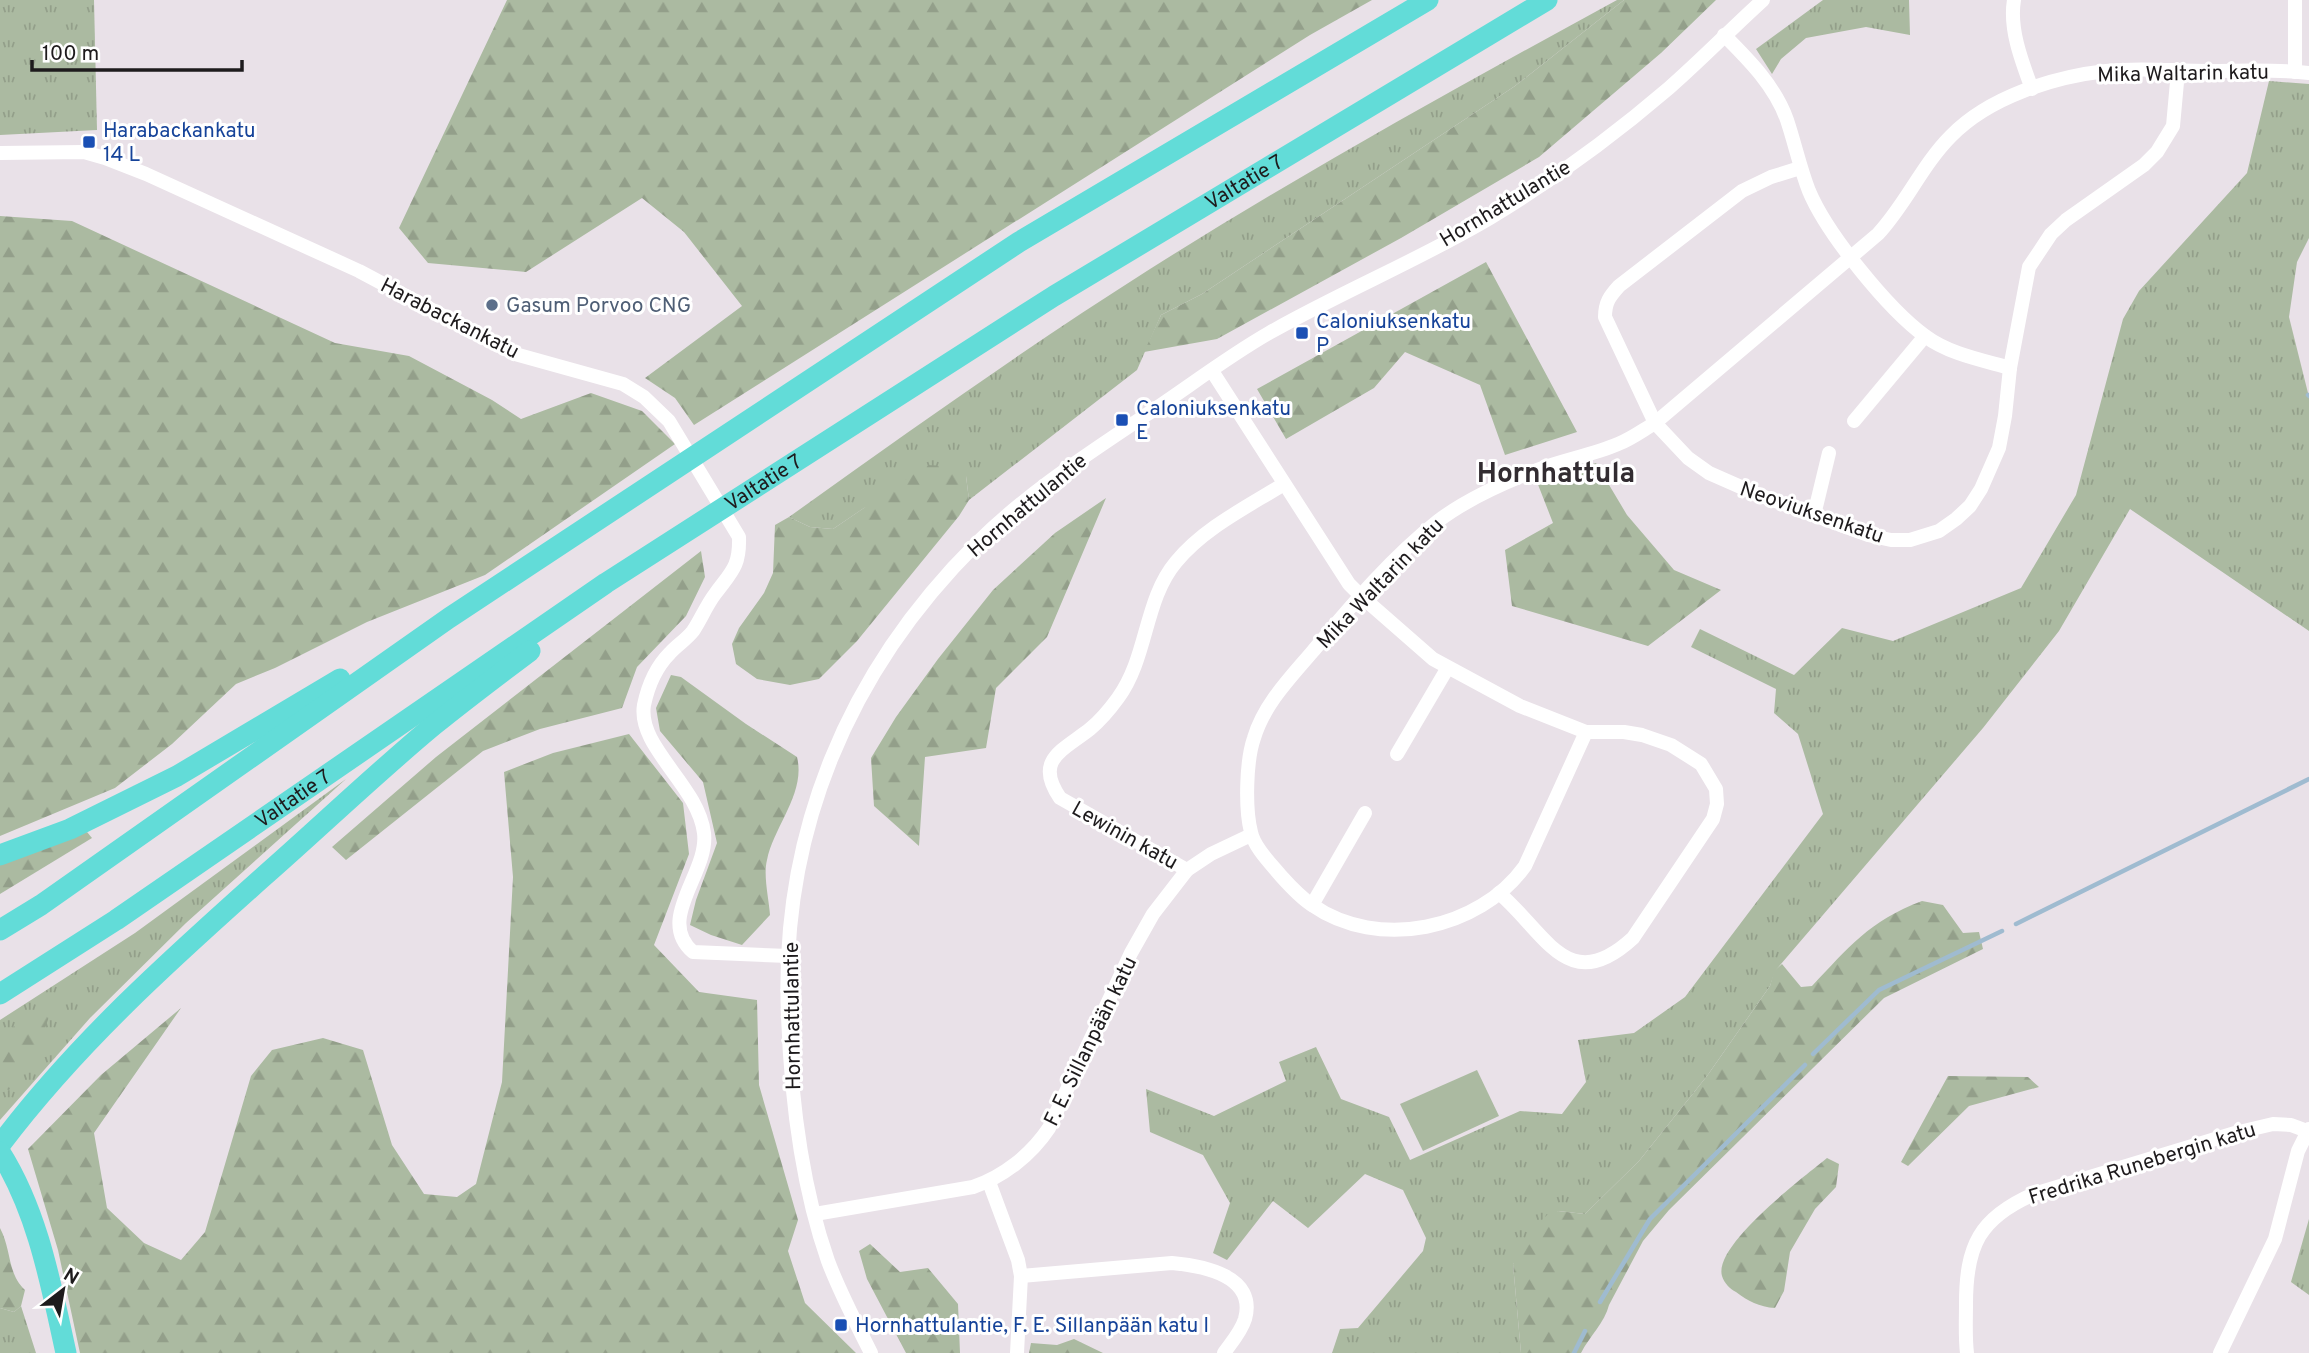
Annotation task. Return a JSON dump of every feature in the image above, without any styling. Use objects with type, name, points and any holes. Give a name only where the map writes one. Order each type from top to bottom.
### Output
[{"type":"highway","points":[[0,930],[52,897],[449,618],[1019,242],[1428,0]]},
{"type":"highway","name":"Valtatie 7","points":[[0,994],[116,920],[606,583],[1054,296],[1547,0]]},
{"type":"highway","points":[[0,1144],[26,1111],[103,1026],[185,947],[433,726],[533,649],[606,583]]},
{"type":"highway","points":[[0,855],[70,829],[177,776],[449,618]]},
{"type":"highway","points":[[0,1152],[26,1206],[47,1266],[66,1353]]},
{"type":"street","name":"Hornhattulantie","points":[[871,1353],[828,1261],[815,1214],[794,1100],[788,956],[800,859],[825,772],[869,682],[904,625],[979,541],[1023,503],[1082,459],[1265,336],[1484,221],[1534,190],[1609,137],[1671,85],[1763,0]]},
{"type":"street","points":[[2014,0],[2012,13],[2016,37],[2032,89]]},
{"type":"street","points":[[2295,0],[2302,73]]},
{"type":"street","points":[[1724,35],[1760,73],[1775,94],[1786,118],[1800,168],[1824,219],[1851,257],[1893,306],[1925,336],[1939,344],[1973,358],[2010,368]]},
{"type":"street","name":"Mika Waltarin katu","points":[[1251,835],[1247,792],[1254,738],[1275,696],[1361,596],[1420,537],[1458,507],[1536,471],[1618,444],[1655,423],[1891,220],[1950,136],[1986,109],[2032,89],[2107,71],[2302,73]]},
{"type":"street","name":"Neoviuksenkatu","points":[[1800,168],[1771,177],[1742,191],[1619,286],[1609,296],[1605,317],[1655,423],[1688,458],[1709,473],[1759,495],[1868,535],[1891,540],[1910,540],[1926,536],[1956,519],[1970,506],[1981,489],[1999,448],[2010,368],[2029,267],[2051,234],[2066,220],[2144,165],[2157,152],[2173,126],[2178,71]]},
{"type":"street","name":"Harabackankatu","points":[[0,153],[83,152],[146,174],[359,271],[515,354],[623,384],[643,397],[669,421],[739,537],[740,554],[729,578],[704,610],[694,629],[670,653],[656,673],[644,706],[643,721],[649,737],[692,798],[704,832],[704,851],[678,924],[683,944],[693,952],[788,956]]},
{"type":"street","points":[[1854,421],[1925,336]]},
{"type":"street","points":[[1212,371],[1349,584],[1433,659],[1520,706],[1586,732],[1624,732],[1671,745],[1701,764],[1716,789],[1717,804],[1713,818],[1633,938],[1620,950],[1602,960],[1588,963],[1569,960],[1556,952],[1499,893]]},
{"type":"street","points":[[1814,515],[1829,453]]},
{"type":"street","name":"Lewinin katu","points":[[1187,870],[1060,798],[1049,783],[1049,771],[1053,759],[1060,751],[1100,720],[1131,678],[1165,578],[1177,561],[1212,529],[1284,484]]},
{"type":"street","points":[[1397,754],[1447,668]]},
{"type":"street","points":[[1251,835],[1273,866],[1311,905],[1352,923],[1374,928],[1415,930],[1452,920],[1499,893],[1514,881],[1525,866],[1586,732]]},
{"type":"street","points":[[1311,905],[1365,813]]},
{"type":"street","name":"F. E. Sillanpään katu","points":[[815,1214],[972,1188],[989,1182],[1030,1152],[1049,1128],[1153,914],[1187,870],[1210,854],[1251,835]]},
{"type":"street","name":"Fredrika Runebergin katu","points":[[1967,1353],[1966,1274],[1969,1259],[1983,1231],[2012,1204],[2034,1194],[2273,1124],[2308,1130]]},
{"type":"street","points":[[2220,1353],[2276,1239],[2298,1152],[2308,1130]]},
{"type":"street","points":[[989,1182],[1021,1276],[1017,1353]]},
{"type":"street","points":[[1021,1276],[1172,1263],[1214,1270],[1236,1283],[1244,1293],[1247,1306],[1240,1331],[1224,1353]]},
{"type":"green space","points":[[0,0],[94,0],[97,130],[0,135]]},
{"type":"green space","points":[[507,0],[1372,0],[1310,35],[694,425],[675,398],[645,378],[742,306],[684,232],[642,198],[526,272],[428,263],[399,228]]},
{"type":"green space","points":[[1617,0],[1624,0],[1515,86],[1202,294],[1161,315],[1137,370],[969,500],[966,476],[864,508],[833,529],[810,527],[789,517],[1013,359],[1150,269],[1381,131]]},
{"type":"green space","points":[[1624,0],[1716,0],[1661,53],[1539,157],[1401,238],[1217,339],[1144,352],[1161,315],[1202,294],[1515,86]]},
{"type":"green space","points":[[1823,0],[1909,0],[1910,35],[1866,27],[1806,38],[1781,59],[1772,74],[1756,49]]},
{"type":"green space","points":[[2269,81],[2309,84],[2309,238],[2297,262],[2289,317],[2309,397],[2309,631],[2130,509],[2059,631],[1983,728],[1775,971],[1770,986],[1707,1076],[1639,1161],[1585,1214],[1558,1211],[1513,1264],[1521,1353],[1332,1353],[1340,1329],[1358,1328],[1423,1251],[1426,1238],[1403,1190],[1365,1174],[1308,1228],[1273,1201],[1227,1260],[1213,1253],[1230,1203],[1203,1155],[1150,1132],[1146,1089],[1214,1116],[1286,1081],[1279,1062],[1316,1047],[1341,1099],[1389,1117],[1410,1160],[1520,1111],[1562,1114],[1586,1082],[1578,1040],[1634,1033],[1685,997],[1823,814],[1798,734],[1774,713],[1776,689],[1691,647],[1700,629],[1794,675],[1842,628],[1893,641],[2021,588],[2076,495],[2123,319],[2139,291],[2247,173]]},
{"type":"green space","points":[[0,216],[72,221],[335,343],[409,356],[492,400],[521,419],[591,393],[642,411],[675,444],[485,575],[367,622],[275,668],[236,684],[172,744],[115,788],[0,836]]},
{"type":"green space","points":[[1486,262],[1577,432],[1505,455],[1480,385],[1405,352],[1374,388],[1286,439],[1257,389]]},
{"type":"green space","points":[[1596,463],[1627,515],[1674,570],[1721,590],[1648,646],[1512,606],[1505,550],[1553,523],[1537,482]]},
{"type":"green space","points":[[927,465],[947,466],[966,476],[969,500],[959,516],[857,641],[819,679],[790,685],[757,679],[736,664],[732,644],[739,628],[764,593],[773,573],[775,525],[789,517],[810,527],[833,529]]},
{"type":"green space","points":[[1106,498],[1047,637],[996,688],[986,748],[925,757],[919,846],[874,806],[871,758],[896,717],[938,659],[993,590],[1055,533]]},
{"type":"green space","points":[[701,551],[705,577],[686,616],[637,667],[622,708],[540,729],[483,751],[346,860],[332,847],[436,757]]},
{"type":"green space","points":[[671,675],[681,677],[797,757],[797,784],[767,860],[770,915],[742,945],[690,925],[696,900],[717,843],[703,782],[660,731],[656,708]]},
{"type":"green space","points":[[629,734],[683,803],[689,854],[654,945],[699,992],[757,1000],[759,1085],[798,1220],[788,1251],[805,1303],[856,1353],[80,1353],[58,1250],[28,1149],[101,1075],[181,1008],[94,1133],[107,1208],[144,1243],[181,1260],[205,1232],[251,1076],[272,1050],[323,1038],[363,1050],[392,1145],[424,1194],[457,1197],[476,1184],[502,1082],[513,877],[504,772],[553,753]]},
{"type":"green space","points":[[346,779],[186,923],[90,1018],[0,1120],[0,1020],[135,933]]},
{"type":"green space","points":[[87,832],[92,838],[0,894],[0,858]]},
{"type":"green space","points":[[1922,901],[1943,905],[1963,933],[1979,932],[1983,949],[1884,998],[1669,1210],[1643,1241],[1604,1317],[1581,1353],[1521,1353],[1513,1264],[1524,1239],[1547,1215],[1558,1211],[1585,1214],[1639,1161],[1707,1076],[1770,986],[1774,971],[1782,964],[1801,987],[1812,986],[1861,936],[1888,917]]},
{"type":"green space","points":[[51,1011],[37,1051],[9,1090],[0,1087],[0,1036],[16,1025]]},
{"type":"green space","points":[[1477,1070],[1499,1116],[1423,1151],[1400,1104]]},
{"type":"green space","points":[[1948,1076],[2028,1077],[2039,1087],[1969,1106],[1908,1166],[1901,1162]]},
{"type":"green space","points":[[1827,1158],[1839,1164],[1836,1187],[1815,1209],[1790,1252],[1784,1291],[1775,1308],[1749,1301],[1729,1287],[1722,1276],[1723,1263],[1731,1247],[1762,1212]]},
{"type":"green space","points":[[2309,1219],[2309,1295],[2291,1282]]},
{"type":"green space","points":[[0,1228],[12,1269],[25,1290],[21,1306],[14,1312],[0,1308]]},
{"type":"green space","points":[[870,1244],[900,1272],[928,1268],[958,1304],[960,1353],[906,1353],[867,1279],[859,1251]]},
{"type":"green space","points":[[21,1306],[36,1353],[0,1353],[0,1308],[14,1312]]},
{"type":"green space","points":[[1074,1339],[1103,1353],[1029,1353],[1031,1343],[1057,1345]]},
{"type":"waterway","points":[[2016,924],[2309,779]]},
{"type":"waterway","points":[[1813,1054],[1879,990],[2002,931]]},
{"type":"waterway","points":[[1600,1302],[1650,1219],[1805,1065]]},
{"type":"waterway","points":[[1574,1353],[1585,1331]]},
{"type":"place","name":"Harabackankatu 14 L","points":[[89,142]]},
{"type":"place","name":"Gasum Porvoo CNG","points":[[492,305]]},
{"type":"place","name":"Caloniuksenkatu P","points":[[1302,333]]},
{"type":"place","name":"Caloniuksenkatu E","points":[[1122,420]]},
{"type":"place","name":"Hornhattulantie, F. E. Sillanpään katu I","points":[[841,1325]]},
{"type":"district","name":"Hornhattula","points":[[1556,472]]}]
